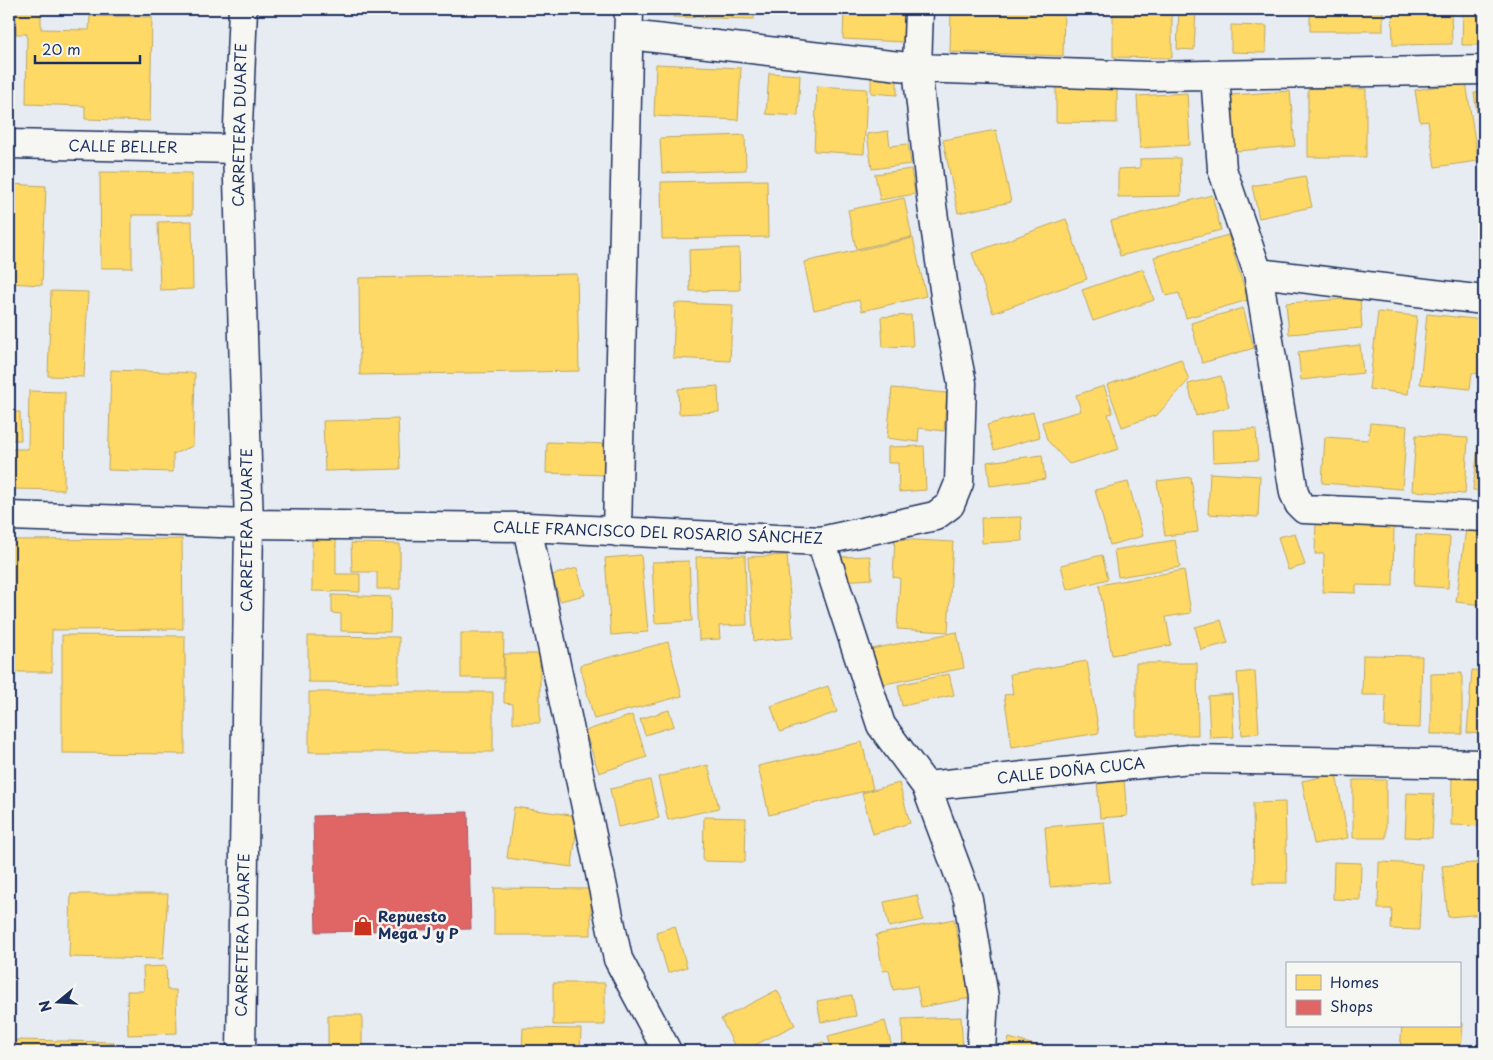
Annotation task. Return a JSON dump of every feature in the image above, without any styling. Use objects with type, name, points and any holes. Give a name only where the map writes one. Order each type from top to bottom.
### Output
[{"type":"street","name":"CARRETERA DUARTE","points":[[241,1051],[249,524],[237,149],[243,9]]},
{"type":"street","name":"CALLE FRANCISCO DEL ROSARIO SÁNCHEZ","points":[[9,516],[249,524],[526,527],[821,541],[935,516],[950,505],[959,483],[962,383],[946,303],[932,205],[917,68],[919,9]]},
{"type":"street","points":[[617,532],[629,22],[917,68],[1148,76],[1484,70]]},
{"type":"street","points":[[1215,75],[1222,170],[1258,273],[1294,493],[1299,504],[1304,509],[1484,517]]},
{"type":"street","name":"CALLE BELLER","points":[[9,144],[237,149]]},
{"type":"street","points":[[1258,273],[1484,300]]},
{"type":"street","points":[[526,527],[618,959],[668,1051]]},
{"type":"street","points":[[821,541],[881,725],[926,786],[968,899],[984,997],[981,1051]]},
{"type":"street","name":"CALLE DOÑA CUCA","points":[[926,786],[1190,759],[1484,764]]},
{"type":"building: Homes","points":[[16,9],[41,9],[41,29],[89,30],[90,16],[152,17],[150,121],[85,119],[85,106],[26,104],[27,34],[16,34]]},
{"type":"building: Homes","points":[[673,9],[754,9],[754,19],[673,17]]},
{"type":"building: Homes","points":[[844,9],[904,9],[903,42],[843,39]]},
{"type":"building: Homes","points":[[951,9],[1064,9],[1063,56],[950,52]]},
{"type":"building: Homes","points":[[1179,9],[1196,10],[1194,50],[1177,49]]},
{"type":"building: Homes","points":[[1310,9],[1383,9],[1383,31],[1310,31]]},
{"type":"building: Homes","points":[[1392,9],[1451,9],[1452,44],[1393,45]]},
{"type":"building: Homes","points":[[1463,9],[1484,9],[1484,45],[1462,45]]},
{"type":"building: Homes","points":[[1113,13],[1172,13],[1172,58],[1113,57]]},
{"type":"building: Homes","points":[[1231,25],[1267,26],[1266,53],[1231,52]]},
{"type":"building: Homes","points":[[656,64],[741,68],[738,120],[654,116]]},
{"type":"building: Homes","points":[[769,73],[800,75],[798,116],[766,114]]},
{"type":"building: Homes","points":[[871,76],[897,77],[897,95],[871,93]]},
{"type":"building: Homes","points":[[1466,82],[1478,161],[1435,167],[1428,121],[1420,122],[1415,90]]},
{"type":"building: Homes","points":[[817,86],[867,89],[864,154],[814,151]]},
{"type":"building: Homes","points":[[1056,87],[1117,88],[1117,123],[1056,122]]},
{"type":"building: Homes","points":[[1308,88],[1366,89],[1366,157],[1308,157]]},
{"type":"building: Homes","points":[[1290,91],[1295,146],[1236,151],[1231,95]]},
{"type":"building: Homes","points":[[1484,92],[1484,140],[1481,140],[1474,93]]},
{"type":"building: Homes","points":[[1187,93],[1190,145],[1140,148],[1137,96]]},
{"type":"building: Homes","points":[[996,130],[1011,202],[958,213],[943,140]]},
{"type":"building: Homes","points":[[888,131],[890,146],[908,144],[911,164],[872,169],[867,134]]},
{"type":"building: Homes","points":[[745,135],[746,170],[662,173],[660,138]]},
{"type":"building: Homes","points":[[1180,158],[1181,196],[1118,197],[1118,169],[1140,168],[1140,159]]},
{"type":"building: Homes","points":[[911,169],[915,194],[880,200],[875,174]]},
{"type":"building: Homes","points":[[100,172],[192,173],[192,215],[132,215],[132,268],[101,268]]},
{"type":"building: Homes","points":[[1305,176],[1312,207],[1259,218],[1252,186]]},
{"type":"building: Homes","points":[[767,180],[768,237],[662,239],[661,182]]},
{"type":"building: Homes","points":[[9,184],[46,186],[42,285],[9,283]]},
{"type":"building: Homes","points":[[1212,195],[1221,230],[1120,256],[1111,221]]},
{"type":"building: Homes","points":[[904,198],[912,237],[856,249],[848,210]]},
{"type":"building: Homes","points":[[1066,219],[1087,279],[993,313],[972,253]]},
{"type":"building: Homes","points":[[192,221],[193,289],[160,290],[158,222]]},
{"type":"building: Homes","points":[[1228,235],[1248,300],[1186,318],[1179,293],[1166,296],[1154,257]]},
{"type":"building: Homes","points":[[913,238],[926,296],[862,311],[859,300],[814,310],[804,262]]},
{"type":"building: Homes","points":[[739,248],[740,290],[690,291],[689,250]]},
{"type":"building: Homes","points":[[1143,269],[1154,300],[1093,321],[1082,290]]},
{"type":"building: Homes","points":[[577,274],[579,371],[360,375],[359,278]]},
{"type":"building: Homes","points":[[51,291],[88,292],[84,377],[48,376]]},
{"type":"building: Homes","points":[[1360,298],[1362,328],[1289,334],[1286,303]]},
{"type":"building: Homes","points":[[675,303],[733,305],[730,361],[673,358]]},
{"type":"building: Homes","points":[[1243,308],[1254,348],[1202,363],[1191,323]]},
{"type":"building: Homes","points":[[1378,312],[1417,316],[1408,394],[1369,389]]},
{"type":"building: Homes","points":[[1427,314],[1484,320],[1484,374],[1472,373],[1470,389],[1420,384]]},
{"type":"building: Homes","points":[[911,315],[913,346],[883,347],[881,317]]},
{"type":"building: Homes","points":[[1360,345],[1363,373],[1301,380],[1298,352]]},
{"type":"building: Homes","points":[[1181,359],[1189,380],[1157,415],[1122,427],[1107,385]]},
{"type":"building: Homes","points":[[111,370],[195,373],[193,446],[173,454],[173,472],[108,470]]},
{"type":"building: Homes","points":[[1221,376],[1229,407],[1196,416],[1188,384]]},
{"type":"building: Homes","points":[[718,386],[719,412],[679,414],[678,389]]},
{"type":"building: Homes","points":[[1104,386],[1113,413],[1108,414],[1119,449],[1069,464],[1047,440],[1042,422],[1081,411],[1076,395]]},
{"type":"building: Homes","points":[[892,388],[947,393],[944,431],[919,428],[918,442],[887,438]]},
{"type":"building: Homes","points":[[29,391],[65,392],[64,490],[9,489],[9,449],[28,449]]},
{"type":"building: Homes","points":[[9,412],[20,412],[21,440],[9,440]]},
{"type":"building: Homes","points":[[1033,412],[1040,437],[994,450],[987,425]]},
{"type":"building: Homes","points":[[398,419],[400,469],[325,471],[323,421]]},
{"type":"building: Homes","points":[[1370,423],[1407,426],[1402,489],[1322,483],[1325,437],[1368,440]]},
{"type":"building: Homes","points":[[1481,423],[1484,423],[1484,491],[1473,490]]},
{"type":"building: Homes","points":[[1256,429],[1258,460],[1213,462],[1212,430]]},
{"type":"building: Homes","points":[[1416,435],[1468,438],[1465,494],[1412,491]]},
{"type":"building: Homes","points":[[547,442],[610,444],[608,475],[546,473]]},
{"type":"building: Homes","points":[[924,446],[926,490],[899,492],[898,463],[888,463],[888,447]]},
{"type":"building: Homes","points":[[1042,455],[1045,479],[990,486],[987,462]]},
{"type":"building: Homes","points":[[1210,473],[1260,476],[1258,517],[1208,514]]},
{"type":"building: Homes","points":[[1191,477],[1198,532],[1165,536],[1157,481]]},
{"type":"building: Homes","points":[[1128,482],[1143,536],[1110,545],[1095,490]]},
{"type":"building: Homes","points":[[1021,517],[1022,541],[982,543],[981,518]]},
{"type":"building: Homes","points":[[1316,521],[1394,524],[1393,586],[1356,585],[1356,593],[1323,592],[1324,554],[1315,554]]},
{"type":"building: Homes","points":[[1466,529],[1484,532],[1484,605],[1456,602]]},
{"type":"building: Homes","points":[[1295,533],[1305,565],[1288,570],[1278,537]]},
{"type":"building: Homes","points":[[1416,535],[1450,537],[1448,588],[1414,586]]},
{"type":"building: Homes","points":[[312,538],[336,538],[336,574],[360,574],[360,592],[312,591]]},
{"type":"building: Homes","points":[[182,539],[183,629],[52,630],[52,672],[12,672],[12,604],[9,604],[9,540]]},
{"type":"building: Homes","points":[[895,539],[953,542],[948,632],[897,629],[900,578],[893,577]]},
{"type":"building: Homes","points":[[1175,540],[1180,567],[1118,577],[1114,550]]},
{"type":"building: Homes","points":[[351,543],[400,544],[400,589],[377,589],[377,572],[352,572]]},
{"type":"building: Homes","points":[[641,555],[648,632],[611,635],[605,558]]},
{"type":"building: Homes","points":[[745,555],[747,625],[719,626],[720,639],[699,640],[696,557]]},
{"type":"building: Homes","points":[[787,555],[793,638],[754,641],[748,557]]},
{"type":"building: Homes","points":[[1102,555],[1108,579],[1067,590],[1061,565]]},
{"type":"building: Homes","points":[[870,556],[872,579],[841,581],[840,557]]},
{"type":"building: Homes","points":[[689,561],[692,621],[655,623],[652,562]]},
{"type":"building: Homes","points":[[577,568],[585,595],[560,601],[552,575]]},
{"type":"building: Homes","points":[[1184,570],[1191,613],[1166,617],[1171,645],[1112,655],[1099,585]]},
{"type":"building: Homes","points":[[332,595],[391,597],[390,632],[341,631],[341,614],[332,613]]},
{"type":"building: Homes","points":[[1221,620],[1228,643],[1201,650],[1195,627]]},
{"type":"building: Homes","points":[[957,632],[964,668],[875,686],[867,650]]},
{"type":"building: Homes","points":[[461,633],[504,633],[503,678],[461,678]]},
{"type":"building: Homes","points":[[62,635],[185,636],[185,754],[62,753]]},
{"type":"building: Homes","points":[[308,636],[399,637],[399,683],[308,682]]},
{"type":"building: Homes","points":[[668,642],[682,696],[594,719],[580,665]]},
{"type":"building: Homes","points":[[504,654],[540,654],[540,723],[513,723],[513,704],[504,703]]},
{"type":"building: Homes","points":[[1363,655],[1422,656],[1420,728],[1385,727],[1386,695],[1362,695]]},
{"type":"building: Homes","points":[[1087,661],[1099,733],[1012,747],[1004,695],[1013,694],[1010,674]]},
{"type":"building: Homes","points":[[1136,663],[1197,663],[1198,735],[1136,735]]},
{"type":"building: Homes","points":[[1472,670],[1484,671],[1484,734],[1467,733]]},
{"type":"building: Homes","points":[[1255,671],[1259,733],[1242,735],[1237,673]]},
{"type":"building: Homes","points":[[1462,673],[1462,734],[1431,734],[1431,674]]},
{"type":"building: Homes","points":[[949,674],[954,695],[902,706],[898,685]]},
{"type":"building: Homes","points":[[828,686],[837,712],[780,732],[771,706]]},
{"type":"building: Homes","points":[[309,692],[493,692],[493,752],[309,752]]},
{"type":"building: Homes","points":[[1232,694],[1234,737],[1210,738],[1208,696]]},
{"type":"building: Homes","points":[[669,710],[674,726],[645,735],[640,719]]},
{"type":"building: Homes","points":[[632,715],[647,757],[599,773],[585,731]]},
{"type":"building: Homes","points":[[862,742],[873,789],[769,815],[758,766]]},
{"type":"building: Homes","points":[[708,765],[719,808],[668,820],[658,777]]},
{"type":"building: Homes","points":[[1336,774],[1348,838],[1314,844],[1302,781]]},
{"type":"building: Homes","points":[[1452,778],[1484,779],[1484,826],[1451,825]]},
{"type":"building: Homes","points":[[1124,779],[1127,816],[1100,818],[1097,780]]},
{"type":"building: Homes","points":[[650,780],[659,818],[618,827],[610,789]]},
{"type":"building: Homes","points":[[1353,780],[1386,780],[1386,838],[1353,838]]},
{"type":"building: Homes","points":[[899,783],[910,823],[873,834],[862,793]]},
{"type":"building: Homes","points":[[1407,793],[1434,794],[1432,838],[1405,837]]},
{"type":"building: Homes","points":[[1285,802],[1287,883],[1254,883],[1253,803]]},
{"type":"building: Homes","points":[[514,807],[578,816],[572,867],[507,858]]},
{"type":"building: Homes","points":[[704,817],[746,818],[745,862],[703,861]]},
{"type":"building: Homes","points":[[1104,822],[1110,882],[1050,887],[1045,827]]},
{"type":"building: Homes","points":[[1334,862],[1361,863],[1360,900],[1333,899]]},
{"type":"building: Homes","points":[[1379,862],[1422,864],[1419,930],[1391,929],[1392,909],[1378,909]]},
{"type":"building: Homes","points":[[1484,862],[1484,914],[1448,917],[1442,866]]},
{"type":"building: Homes","points":[[494,888],[591,889],[591,935],[494,935]]},
{"type":"building: Homes","points":[[71,894],[168,894],[163,959],[69,957]]},
{"type":"building: Homes","points":[[917,895],[923,920],[889,927],[884,902]]},
{"type":"building: Homes","points":[[954,919],[970,998],[921,1007],[917,986],[893,990],[889,970],[883,971],[876,935]]},
{"type":"building: Homes","points":[[675,926],[687,967],[668,973],[656,932]]},
{"type":"building: Homes","points":[[166,966],[167,990],[176,990],[177,1033],[128,1035],[127,991],[144,991],[143,967]]},
{"type":"building: Homes","points":[[553,983],[605,983],[605,1025],[553,1025]]},
{"type":"building: Homes","points":[[777,990],[795,1025],[743,1051],[737,1051],[721,1019]]},
{"type":"building: Homes","points":[[852,995],[856,1016],[821,1022],[817,1001]]},
{"type":"building: Homes","points":[[328,1015],[362,1015],[362,1051],[328,1051]]},
{"type":"building: Homes","points":[[961,1017],[963,1051],[903,1051],[902,1019]]},
{"type":"building: Homes","points":[[885,1021],[893,1051],[832,1051],[828,1036]]},
{"type":"building: Homes","points":[[1460,1023],[1463,1023],[1461,1051],[1400,1051],[1402,1028],[1460,1028]]},
{"type":"building: Homes","points":[[523,1028],[581,1029],[580,1051],[522,1051]]},
{"type":"building: Homes","points":[[1009,1038],[1057,1051],[1006,1051]]},
{"type":"building: Homes","points":[[16,1040],[114,1042],[114,1051],[16,1051]]},
{"type":"building: Homes","points":[[824,1042],[827,1051],[806,1051],[805,1047]]},
{"type":"building: Shops","points":[[468,812],[471,929],[316,932],[313,816]]},
{"type":"place","name":"Repuesto Mega J y P","points":[[363,926]]}]
